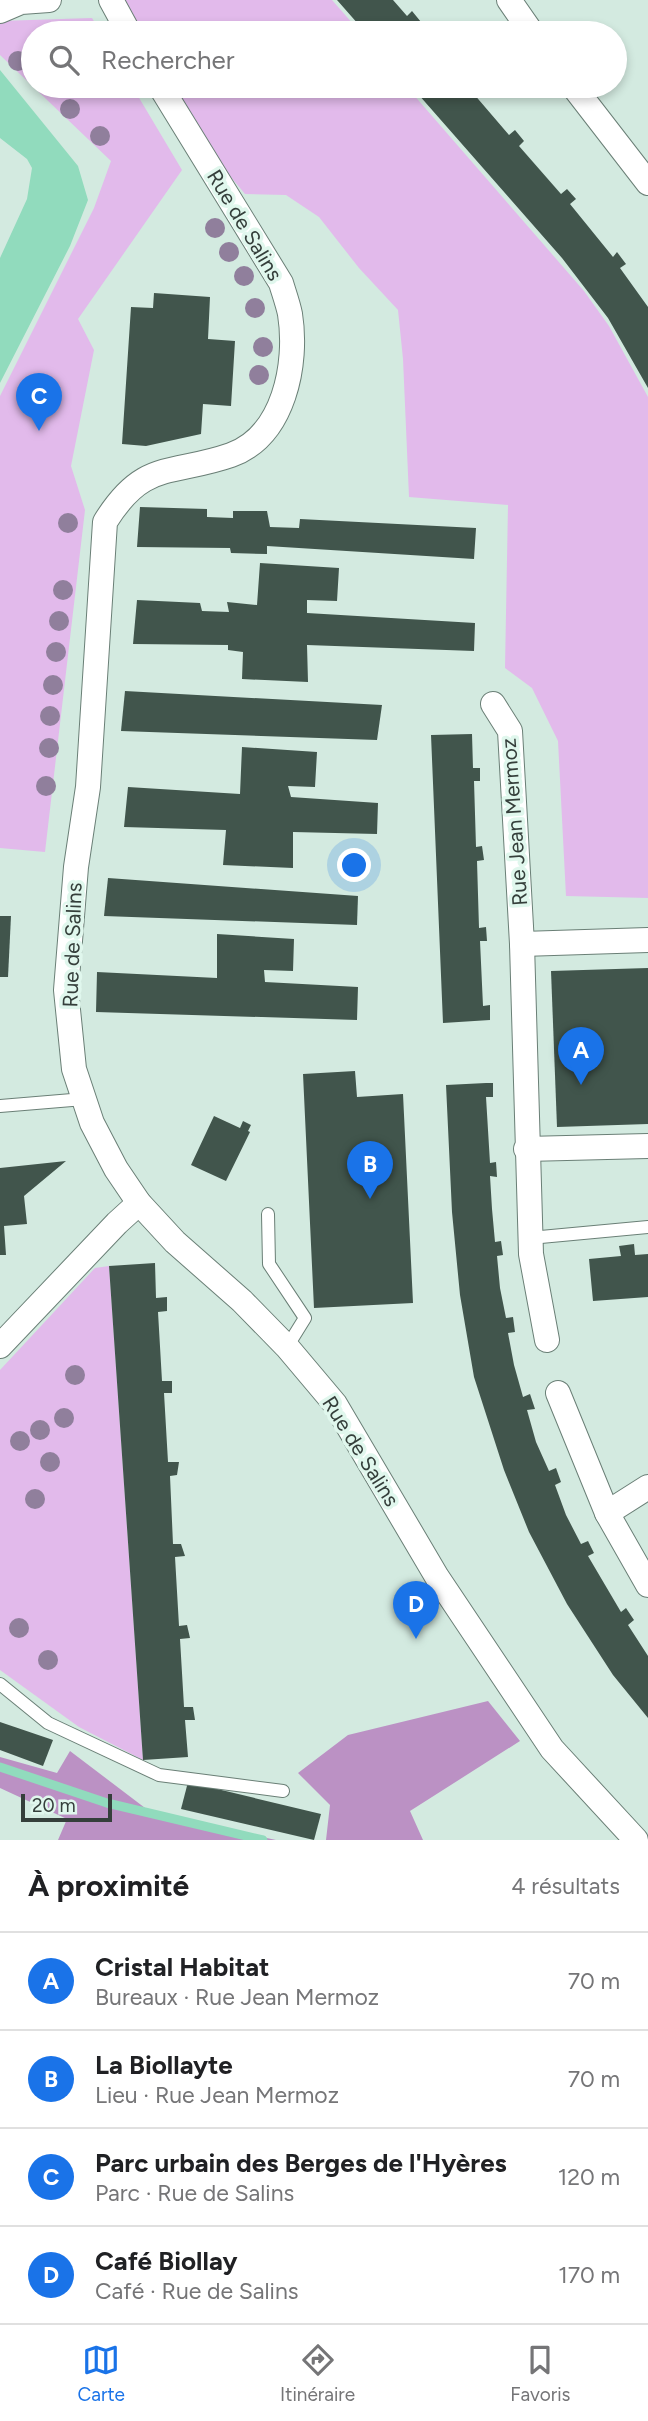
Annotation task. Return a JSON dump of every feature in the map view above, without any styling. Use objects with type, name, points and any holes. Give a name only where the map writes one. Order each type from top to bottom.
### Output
[{"type":"street","points":[[0,11],[21,2],[49,0]]},
{"type":"street","points":[[111,0],[122,21]]},
{"type":"street","points":[[509,0],[524,21]]},
{"type":"street","name":"Rue de Salins","points":[[167,98],[281,283],[290,315],[290,352],[285,397],[274,419],[257,441],[232,455],[159,472],[138,482],[118,500],[105,522],[88,787],[76,867],[66,990],[74,1069],[92,1124],[139,1203],[174,1242],[242,1301],[287,1347],[335,1404],[437,1577],[552,1749],[636,1840]]},
{"type":"street","points":[[582,98],[648,183]]},
{"type":"street","name":"Rue Jean Mermoz","points":[[493,704],[510,731],[522,944],[530,1238],[547,1340]]},
{"type":"street","points":[[522,944],[648,940]]},
{"type":"street","points":[[527,1149],[648,1146]]},
{"type":"street","points":[[0,1346],[139,1203]]},
{"type":"street","points":[[558,1393],[607,1513],[648,1585]]},
{"type":"street","points":[[607,1513],[648,1487]]},
{"type":"lane","points":[[0,1106],[84,1099]]},
{"type":"lane","points":[[268,1214],[269,1264],[305,1318],[287,1347]]},
{"type":"lane","points":[[530,1238],[648,1227]]},
{"type":"lane","points":[[0,1684],[48,1723],[159,1774],[284,1791]]},
{"type":"shaded area","points":[[122,0],[332,0],[350,21],[135,21]]},
{"type":"shaded area","points":[[92,18],[94,21],[21,21],[21,75],[0,55],[0,21]]},
{"type":"shaded area","points":[[0,70],[78,166],[88,200],[70,246],[0,383],[0,258],[27,199],[32,168],[27,159],[0,138]]},
{"type":"shaded area","points":[[45,98],[139,98],[182,170],[78,319],[94,350],[71,466],[85,510],[45,852],[0,848],[0,396],[94,208],[111,161]]},
{"type":"shaded area","points":[[179,98],[416,98],[584,291],[609,326],[648,397],[648,898],[566,896],[558,741],[532,688],[505,668],[508,505],[409,497],[403,359],[398,310],[359,268],[319,217],[286,195],[245,194],[215,158]]},
{"type":"shaded area","points":[[109,1266],[143,1760],[79,1727],[0,1670],[0,1370],[95,1268]]},
{"type":"shaded area","points":[[488,1701],[520,1741],[410,1811],[423,1840],[326,1840],[330,1805],[298,1773],[348,1735]]},
{"type":"shaded area","points":[[70,1751],[153,1814],[276,1840],[58,1840],[67,1819],[0,1788],[0,1757],[57,1773]]},
{"type":"building","points":[[337,0],[393,0],[407,16],[412,11],[420,21],[355,21]]},
{"type":"building","points":[[422,98],[477,98],[509,135],[515,130],[524,141],[519,146],[561,194],[567,189],[576,199],[570,204],[613,257],[617,252],[626,264],[620,268],[648,307],[648,388],[608,318],[562,258]]},
{"type":"building","points":[[154,293],[210,297],[208,339],[235,341],[231,406],[203,404],[201,434],[146,446],[122,444],[131,307],[153,308]]},
{"type":"building","points":[[140,507],[207,509],[207,517],[233,518],[233,511],[267,511],[270,527],[299,528],[300,519],[476,528],[474,559],[267,546],[267,554],[231,553],[230,548],[137,547]]},
{"type":"building","points":[[260,563],[339,568],[337,601],[307,600],[307,613],[475,623],[474,651],[307,645],[308,682],[242,679],[243,652],[228,650],[228,645],[133,644],[137,600],[200,603],[202,611],[229,612],[227,602],[257,605]]},
{"type":"building","points":[[125,691],[382,705],[377,740],[121,731]]},
{"type":"building","points":[[472,734],[473,768],[480,768],[480,781],[474,781],[476,847],[482,846],[484,860],[477,861],[479,928],[486,927],[487,941],[480,941],[483,1006],[490,1005],[490,1020],[443,1023],[431,735]]},
{"type":"building","points":[[242,747],[317,752],[315,787],[288,786],[291,797],[378,803],[377,834],[293,832],[293,868],[223,865],[226,830],[124,827],[128,787],[240,794]]},
{"type":"building","points":[[108,878],[358,896],[357,925],[104,916]]},
{"type":"building","points":[[0,916],[11,916],[8,977],[0,977]]},
{"type":"building","points":[[217,934],[294,939],[293,971],[264,970],[265,982],[358,987],[357,1020],[96,1012],[97,972],[217,978]]},
{"type":"building","points":[[648,968],[648,1124],[557,1127],[551,971]]},
{"type":"building","points":[[355,1071],[357,1097],[403,1094],[413,1303],[314,1308],[303,1074]]},
{"type":"building","points":[[493,1083],[493,1097],[486,1097],[490,1163],[496,1162],[497,1177],[490,1176],[492,1209],[495,1242],[501,1241],[503,1255],[497,1256],[500,1288],[506,1318],[513,1317],[515,1332],[508,1333],[514,1365],[523,1397],[530,1394],[535,1409],[527,1410],[536,1442],[549,1471],[556,1468],[561,1482],[555,1485],[566,1515],[581,1544],[588,1541],[594,1553],[588,1556],[621,1612],[626,1608],[634,1620],[628,1625],[648,1656],[648,1718],[613,1675],[567,1604],[529,1532],[504,1470],[474,1377],[460,1295],[452,1212],[446,1085]]},
{"type":"building","points":[[214,1116],[240,1128],[243,1121],[251,1125],[226,1181],[191,1165]]},
{"type":"building","points":[[66,1161],[24,1196],[27,1224],[4,1226],[6,1255],[0,1255],[0,1168]]},
{"type":"building","points":[[634,1244],[635,1255],[648,1254],[648,1297],[593,1301],[589,1259],[621,1256],[619,1246]]},
{"type":"building","points":[[155,1263],[156,1298],[167,1297],[167,1311],[158,1312],[162,1381],[172,1381],[172,1393],[164,1393],[168,1462],[179,1462],[177,1475],[170,1476],[173,1544],[181,1544],[185,1556],[175,1557],[179,1626],[187,1625],[190,1638],[180,1639],[184,1707],[193,1707],[195,1720],[185,1720],[188,1757],[143,1760],[109,1266]]},
{"type":"building","points":[[0,1722],[53,1740],[43,1766],[0,1750]]},
{"type":"building","points":[[188,1782],[321,1814],[314,1840],[181,1809]]},
{"type":"waterway","points":[[0,1767],[107,1803],[263,1840]]},
{"type":"place","name":"Parc urbain des Berges de l'Hyères","points":[[39,431]]},
{"type":"place","name":"Cristal Habitat","points":[[581,1085]]},
{"type":"place","name":"La Biollayte","points":[[370,1199]]},
{"type":"place","name":"Café Biollay","points":[[416,1639]]}]
